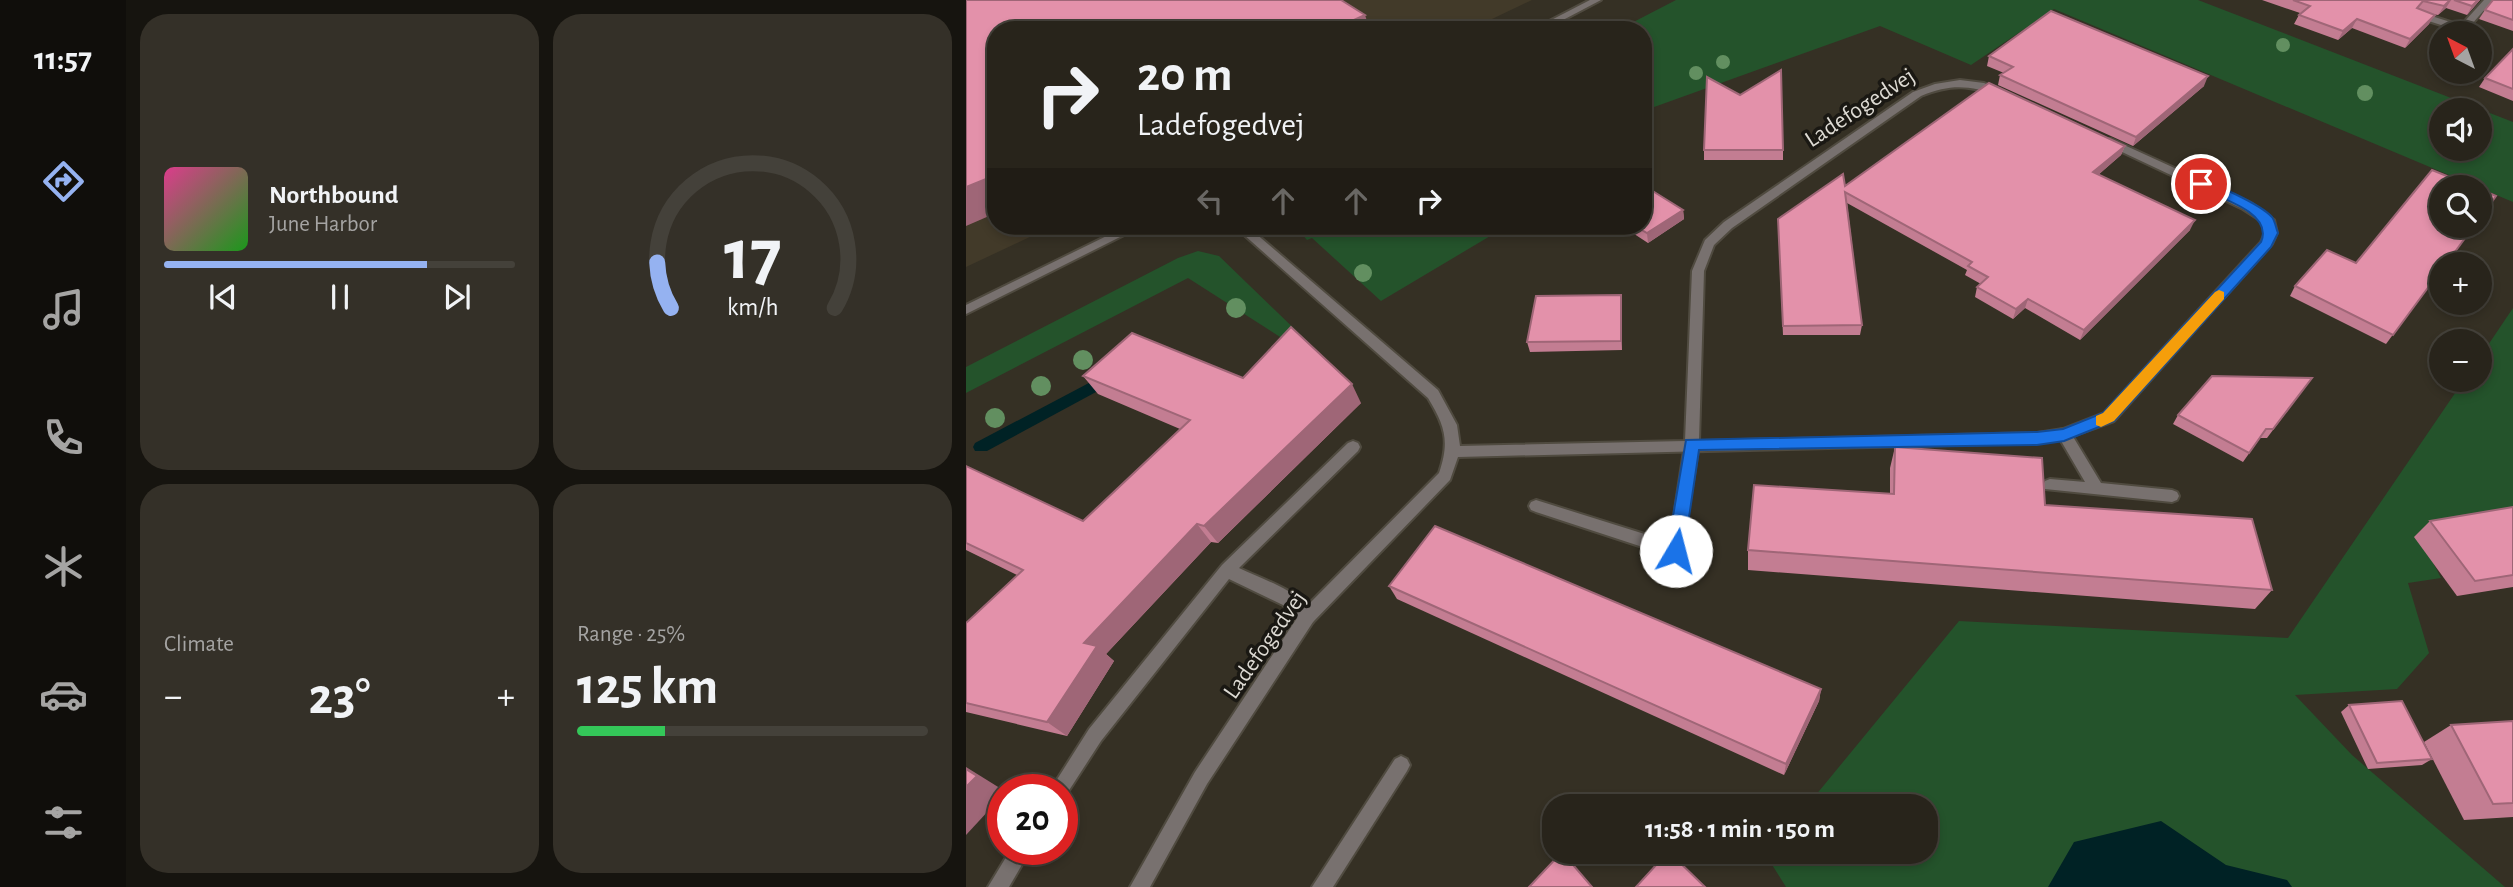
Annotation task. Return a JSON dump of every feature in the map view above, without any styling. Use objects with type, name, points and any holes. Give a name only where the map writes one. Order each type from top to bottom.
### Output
[{"type":"street","points":[[1554,21],[1597,0]]},
{"type":"street","points":[[2470,21],[2489,0]]},
{"type":"street","points":[[2419,15],[2435,21]]},
{"type":"street","name":"Ladefogedvej","points":[[1536,506],[1676,551],[1692,444],[1698,271],[1709,243],[1728,225],[1917,94],[1953,82],[1974,83],[2016,99]]},
{"type":"street","points":[[1250,235],[1433,394],[1452,424],[1454,452],[1692,444],[2037,439],[2064,435],[2109,417],[2266,244],[2271,233],[2267,220],[2247,206],[2089,133]]},
{"type":"street","points":[[966,310],[1118,235]]},
{"type":"street","points":[[2064,435],[2097,489]]},
{"type":"street","points":[[1070,774],[1095,735],[1227,570],[1353,447]]},
{"type":"street","name":"Ladefogedvej","points":[[1140,887],[1201,778],[1307,617],[1445,476],[1454,452]]},
{"type":"street","points":[[2050,485],[2172,496]]},
{"type":"street","points":[[1227,570],[1289,600],[1307,617]]},
{"type":"street","points":[[1322,887],[1401,765]]},
{"type":"street","points":[[998,887],[1012,865]]},
{"type":"shaded area","points":[[966,0],[1532,0],[1488,21],[987,21],[987,235],[1034,235],[966,267]]},
{"type":"green space","points":[[1676,0],[2198,0],[2451,98],[2429,98],[2429,161],[2492,161],[2492,114],[2513,122],[2513,202],[2492,193],[2492,175],[2449,175],[2054,9],[1971,65],[1880,26],[1652,108],[1652,21],[1635,21]]},
{"type":"green space","points":[[1303,235],[1492,235],[1381,301],[1312,238],[1307,240]]},
{"type":"green space","points":[[1198,251],[1219,256],[1309,343],[1291,344],[1188,278],[966,393],[966,367],[1178,258]]},
{"type":"green space","points":[[2513,308],[2513,514],[2425,547],[2441,578],[2408,583],[2429,653],[2397,689],[2295,695],[2352,755],[2505,887],[1786,887],[1772,864],[1938,864],[1938,794],[1817,794],[1959,621],[2288,638],[2456,392],[2492,392],[2492,339]]},
{"type":"water","points":[[2161,821],[2226,865],[2287,880],[2292,887],[2048,887],[2074,842]]},
{"type":"building","points":[[966,0],[1341,0],[1365,15],[1352,21],[987,21],[987,179],[966,187]]},
{"type":"building","points":[[2293,0],[2450,0],[2444,6],[2423,1],[2417,8],[2435,15],[2410,39],[2357,19],[2343,31],[2299,15],[2310,6]]},
{"type":"building","points":[[2454,0],[2478,0],[2472,6]]},
{"type":"building","points":[[2493,0],[2513,0],[2513,20],[2485,10]]},
{"type":"building","points":[[2051,11],[2208,76],[2136,137],[2000,75],[2013,67],[1989,56]]},
{"type":"building","points":[[2513,49],[2513,89],[2492,81],[2492,71]]},
{"type":"building","points":[[1781,70],[1783,150],[1704,150],[1707,77],[1740,95]]},
{"type":"building","points":[[1989,83],[2125,146],[2093,172],[2195,220],[2084,330],[2028,299],[2016,309],[1977,287],[1988,277],[1968,266],[1972,262],[1845,192],[1862,325],[1783,326],[1778,219],[1843,174],[1845,186]]},
{"type":"building","points":[[2432,170],[2444,175],[2429,175],[2429,238],[2465,238],[2455,252],[2429,252],[2429,286],[2393,335],[2295,286],[2327,250],[2356,263]]},
{"type":"building","points":[[1652,191],[1683,210],[1652,230]]},
{"type":"building","points":[[1621,295],[1621,341],[1527,342],[1536,296]]},
{"type":"building","points":[[1291,327],[1352,384],[1204,526],[1197,524],[1084,643],[1097,646],[1047,722],[966,703],[966,623],[1023,570],[966,543],[966,466],[1083,521],[1190,420],[1083,376],[1132,333],[1243,378]]},
{"type":"building","points":[[2212,376],[2312,378],[2273,429],[2266,429],[2249,453],[2178,415]]},
{"type":"building","points":[[1895,447],[2042,458],[2045,505],[2252,519],[2272,590],[1748,550],[1754,485],[1894,494]]},
{"type":"building","points":[[2513,507],[2513,575],[2475,581],[2430,521]]},
{"type":"building","points":[[1435,526],[1821,689],[1786,764],[1389,586]]},
{"type":"building","points":[[2402,701],[2432,759],[2377,763],[2349,705]]},
{"type":"building","points":[[2513,721],[2513,803],[2493,804],[2451,725]]},
{"type":"building","points":[[966,769],[977,776],[966,787]]},
{"type":"building","points":[[1551,864],[1572,864],[1592,887],[1529,887]]},
{"type":"building","points":[[1657,864],[1681,864],[1705,887],[1636,887]]},
{"type":"waterway","points":[[981,447],[1104,381]]},
{"type":"slow traffic","points":[[2101,420],[2109,417],[2219,295]]},
{"type":"route","points":[[1676,551],[1692,444],[2037,439],[2064,435],[2109,417],[2266,244],[2271,233],[2267,220],[2247,206],[2201,184]]}]
